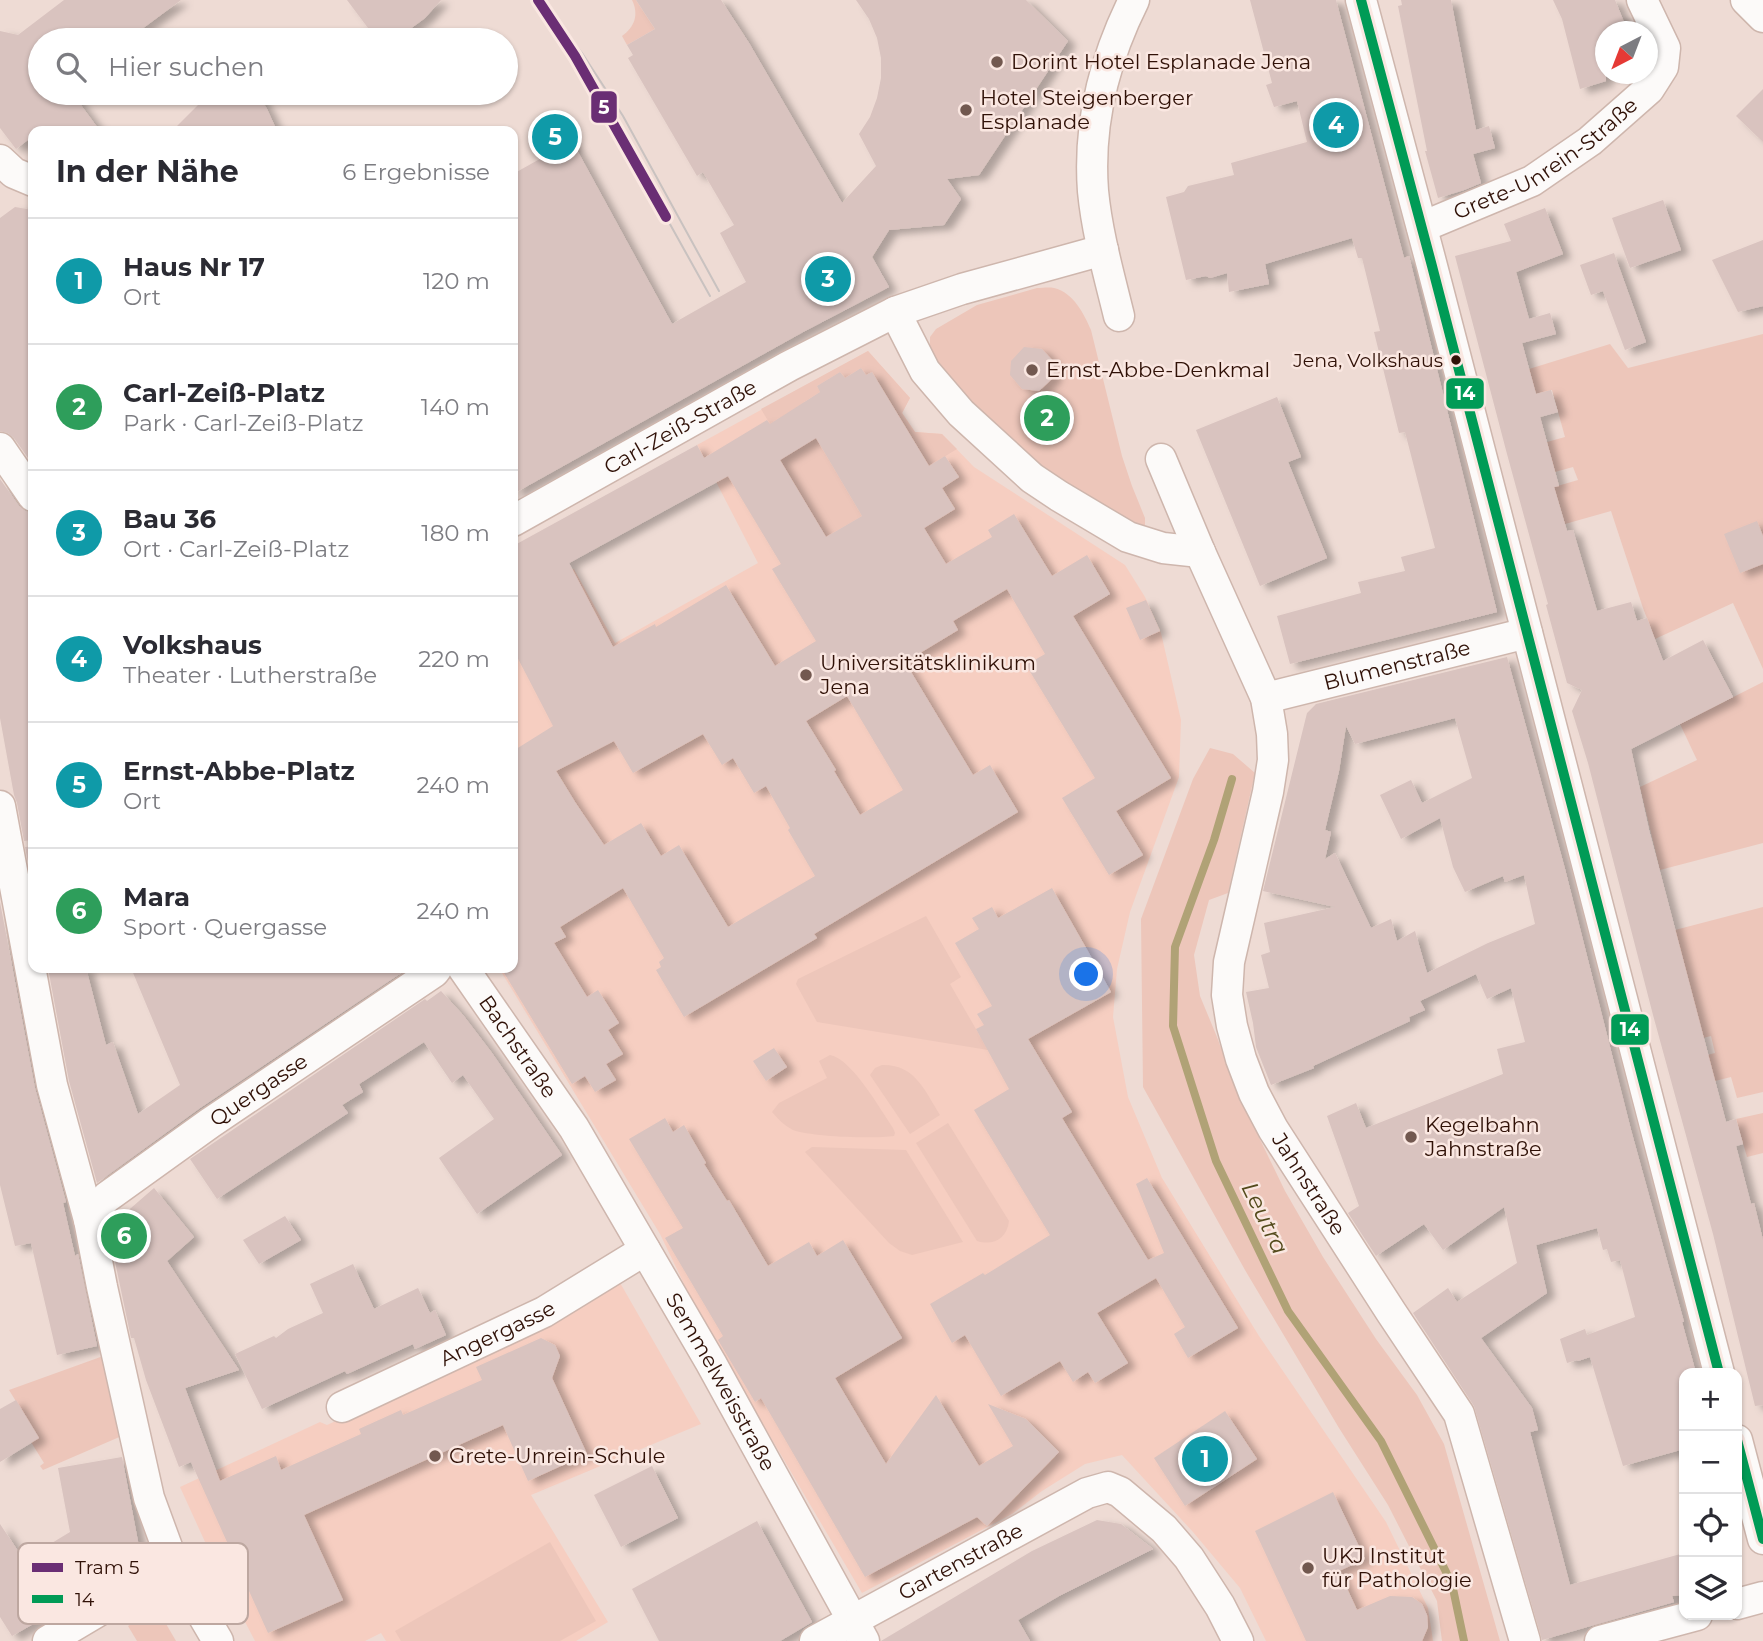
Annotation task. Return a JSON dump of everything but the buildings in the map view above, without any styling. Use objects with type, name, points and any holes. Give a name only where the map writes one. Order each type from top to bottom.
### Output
[{"type":"street","points":[[1119,316],[1103,250],[1092,163],[1096,111],[1105,73],[1116,37],[1134,0]]},
{"type":"street","points":[[1361,0],[1718,1368]]},
{"type":"street","name":"Grete-Unrein-Straße","points":[[1422,227],[1532,181],[1590,141],[1649,89],[1663,67],[1665,48],[1642,0]]},
{"type":"street","points":[[1746,0],[1763,17]]},
{"type":"street","points":[[0,160],[14,173],[28,179]]},
{"type":"street","name":"Carl-Zeiß-Straße","points":[[518,518],[733,396],[895,312],[962,289],[1103,250]]},
{"type":"street","points":[[895,312],[925,371],[961,413],[1032,478],[1128,537],[1163,548],[1200,552]]},
{"type":"street","points":[[6,456],[28,489]]},
{"type":"street","name":"Jahnstraße","points":[[1161,459],[1266,698],[1272,734],[1273,760],[1268,792],[1228,962],[1227,995],[1241,1059],[1254,1093],[1273,1129],[1459,1413],[1525,1641]]},
{"type":"street","name":"Blumenstraße","points":[[1266,698],[1527,634]]},
{"type":"street","points":[[0,806],[28,956]]},
{"type":"street","points":[[31,973],[52,1085],[89,1220],[149,1498],[166,1543]]},
{"type":"street","name":"Quergasse","points":[[89,1220],[107,1197],[210,1123],[433,973]]},
{"type":"street","name":"Bachstraße","points":[[466,973],[574,1128]]},
{"type":"street","name":"Semmelweisstraße","points":[[574,1128],[711,1363],[858,1631]]},
{"type":"street","name":"Angergasse","points":[[342,1408],[544,1312],[645,1250]]},
{"type":"street","points":[[1742,1459],[1763,1539]]},
{"type":"street","name":"Gartenstraße","points":[[815,1641],[858,1631],[1087,1493],[1108,1487],[1120,1492],[1164,1529],[1189,1558],[1220,1606],[1238,1641]]},
{"type":"street","points":[[1742,1603],[1763,1597]]},
{"type":"street","points":[[1600,1641],[1679,1620]]},
{"type":"street","points":[[48,1641],[77,1624]]},
{"type":"street","points":[[208,1624],[218,1641]]},
{"type":"shaded area","points":[[632,0],[636,0],[655,29],[627,45],[622,36],[635,20]]},
{"type":"shaded area","points":[[1037,288],[1054,288],[1067,294],[1081,311],[1091,330],[1122,456],[1145,518],[1145,525],[1141,528],[1066,487],[1014,448],[936,367],[930,350],[930,337],[936,329],[977,305]]},
{"type":"shaded area","points":[[1763,334],[1763,669],[1733,603],[1655,639],[1611,511],[1565,524],[1554,487],[1578,480],[1573,467],[1555,472],[1547,442],[1565,437],[1552,390],[1536,394],[1529,369],[1610,344],[1628,368]]},
{"type":"shaded area","points":[[868,351],[910,398],[902,413],[915,432],[942,434],[974,467],[1125,565],[1145,597],[1161,633],[1181,720],[1179,777],[1130,912],[1117,969],[1113,1017],[1128,1097],[1162,1178],[1259,1336],[1386,1522],[1428,1608],[1433,1641],[1266,1641],[1240,1588],[1122,1455],[1085,1464],[1012,1514],[862,1593],[699,1315],[660,1234],[502,973],[518,973],[518,600],[574,569],[615,643],[758,563],[697,445]]},
{"type":"shaded area","points":[[868,351],[910,398],[902,413],[915,432],[942,434],[957,449],[929,466],[872,372],[866,375],[861,368],[845,378],[840,372],[817,386],[820,392],[804,402],[802,414],[862,516],[826,537],[780,460],[788,454],[761,409]]},
{"type":"shaded area","points":[[1763,682],[1763,843],[1660,870],[1640,787],[1697,760],[1680,724]]},
{"type":"shaded area","points":[[1210,748],[1233,754],[1255,773],[1228,893],[1209,900],[1194,955],[1200,996],[1238,1094],[1285,1191],[1323,1257],[1376,1339],[1417,1395],[1444,1444],[1500,1641],[1442,1641],[1437,1601],[1388,1505],[1245,1270],[1143,1087],[1141,919],[1193,779]]},
{"type":"shaded area","points":[[1763,907],[1763,1092],[1737,1098],[1731,1077],[1715,1081],[1707,1055],[1715,1053],[1711,1036],[1703,1038],[1675,930]]},
{"type":"shaded area","points":[[926,916],[961,977],[950,984],[988,1050],[817,1022],[796,984],[798,979]]},
{"type":"shaded area","points":[[830,1055],[847,1065],[856,1075],[893,1128],[894,1136],[843,1137],[802,1132],[787,1126],[772,1112],[779,1103],[827,1078],[819,1061]]},
{"type":"shaded area","points":[[882,1065],[903,1069],[911,1074],[924,1088],[940,1115],[910,1134],[870,1075],[875,1068]]},
{"type":"shaded area","points":[[1763,1113],[1763,1153],[1747,1157],[1736,1119]]},
{"type":"shaded area","points":[[948,1123],[1009,1221],[1002,1237],[994,1242],[977,1241],[916,1143]]},
{"type":"shaded area","points":[[812,1147],[906,1150],[963,1242],[912,1255],[900,1251],[889,1243],[805,1152]]},
{"type":"shaded area","name":"Grete-Unrein-Schule","points":[[619,1281],[701,1424],[531,1495],[608,1622],[576,1641],[386,1641],[381,1633],[365,1641],[255,1641],[246,1624],[248,1543],[206,1543],[180,1487],[320,1422],[327,1425],[397,1393]]},
{"type":"shaded area","points":[[106,1355],[124,1435],[43,1470],[40,1466],[44,1463],[31,1442],[38,1437],[9,1390]]},
{"type":"shaded area","points":[[550,1542],[596,1621],[560,1641],[401,1641],[395,1631]]},
{"type":"shaded area","points":[[166,1624],[176,1641],[137,1641],[128,1626]]},
{"type":"waterway","name":"Leutra","points":[[1232,779],[1214,840],[1175,947],[1173,1026],[1216,1161],[1288,1311],[1381,1441],[1452,1584],[1464,1641]]},
{"type":"tram line","name":"5","points":[[538,0],[575,56],[666,217]]},
{"type":"tram line","points":[[540,0],[582,53],[623,116],[719,291]]},
{"type":"tram line","points":[[666,217],[710,296]]},
{"type":"transit line","name":"14","points":[[1361,0],[1718,1368]]},
{"type":"transit line","name":"14","points":[[1742,1459],[1763,1539]]},
{"type":"place","name":"Dorint Hotel Esplanade Jena","points":[[997,62]]},
{"type":"place","name":"Hotel Steigenberger Esplanade","points":[[966,110]]},
{"type":"place","name":"Volkshaus","points":[[1336,125]]},
{"type":"place","name":"Ernst-Abbe-Platz","points":[[555,137]]},
{"type":"place","name":"Bau 36","points":[[828,279]]},
{"type":"place","name":"Jena, Volkshaus","points":[[1456,360]]},
{"type":"place","name":"Ernst-Abbe-Denkmal","points":[[1032,370]]},
{"type":"place","name":"Carl-Zeiß-Platz","points":[[1047,418]]},
{"type":"place","name":"Universitätsklinikum Jena","points":[[806,675]]},
{"type":"place","name":"Kegelbahn Jahnstraße","points":[[1411,1137]]},
{"type":"place","name":"Mara","points":[[124,1236]]},
{"type":"place","name":"Grete-Unrein-Schule","points":[[435,1456]]},
{"type":"place","name":"Haus Nr 17","points":[[1205,1459]]},
{"type":"place","name":"UKJ Institut für Pathologie","points":[[1308,1568]]}]
